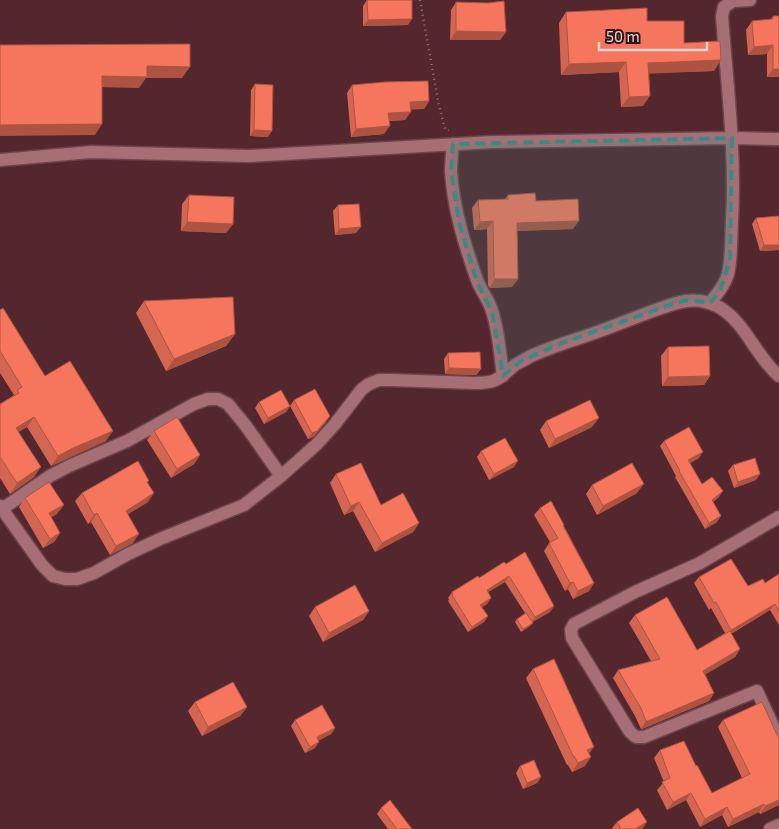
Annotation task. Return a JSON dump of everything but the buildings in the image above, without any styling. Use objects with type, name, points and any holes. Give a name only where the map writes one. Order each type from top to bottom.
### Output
[{"type":"street","points":[[710,303],[720,291],[728,276],[734,195],[732,138],[722,16],[724,7],[733,1],[750,0]]},
{"type":"street","points":[[454,138],[451,171],[459,223],[477,282],[489,302],[492,312],[496,326],[503,376]]},
{"type":"street","points":[[0,160],[91,152],[249,156],[454,138],[502,142],[732,138],[779,139]]},
{"type":"street","points":[[281,476],[228,404],[218,400],[208,400],[194,404],[112,448],[69,466],[1,508],[42,565],[53,576],[65,579],[78,579],[94,573],[160,538],[244,505],[281,476],[317,444],[362,389],[369,384],[379,380],[484,383],[494,381],[533,355],[562,343],[687,300],[699,300],[710,303],[733,318],[764,362],[779,376]]},
{"type":"street","points":[[779,517],[700,563],[635,592],[574,624],[571,630],[572,638],[630,732],[636,737],[644,737],[757,691],[779,739]]},
{"type":"street","points":[[770,829],[779,825]]},
{"type":"path","points":[[420,0],[441,114],[445,129],[454,138]]},
{"type":"highlighted area","points":[[732,138],[730,260],[720,291],[710,303],[687,300],[562,343],[521,361],[503,376],[492,312],[477,282],[459,223],[451,171],[453,144]]}]
